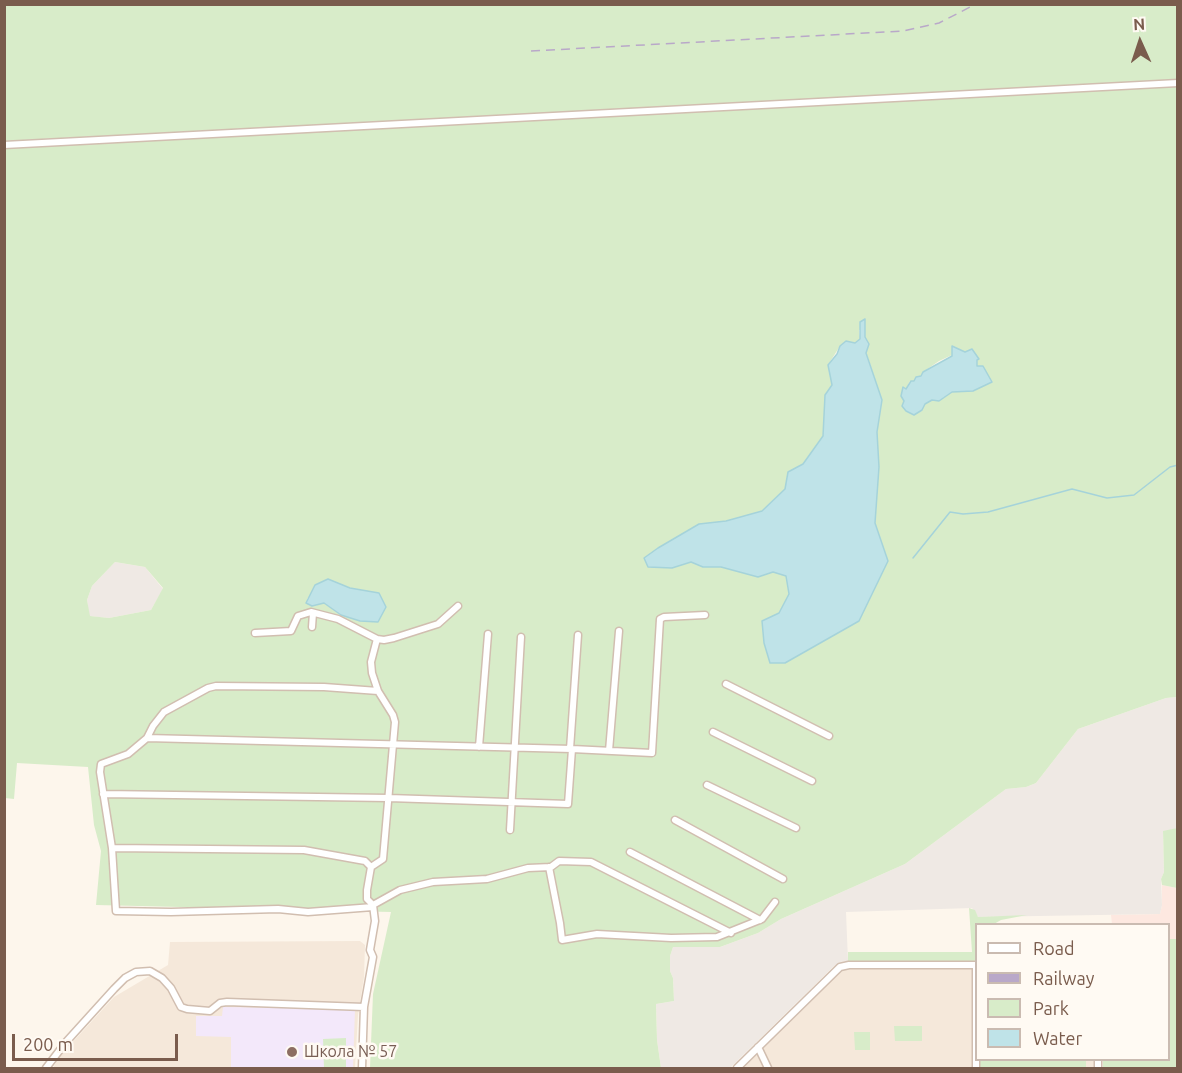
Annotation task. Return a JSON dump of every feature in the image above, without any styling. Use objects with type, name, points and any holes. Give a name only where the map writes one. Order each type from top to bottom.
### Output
[{"type":"street","points":[[4,145],[1178,83]]},
{"type":"street","points":[[255,633],[291,631],[298,616],[313,613],[338,619],[377,639],[394,638],[438,624],[458,606]]},
{"type":"street","points":[[312,627],[313,613]]},
{"type":"street","points":[[147,738],[516,747],[652,753],[660,619],[705,615]]},
{"type":"street","points":[[609,751],[619,631]]},
{"type":"street","points":[[479,747],[488,634]]},
{"type":"street","points":[[103,794],[389,798],[568,804],[578,635]]},
{"type":"street","points":[[510,830],[521,637]]},
{"type":"street","points":[[362,1068],[364,1007],[373,957],[370,950],[375,921],[373,908],[367,899],[367,890],[371,867],[383,859],[395,722],[378,691],[371,662],[377,639]]},
{"type":"street","points":[[726,684],[829,736]]},
{"type":"street","points":[[378,691],[324,687],[216,686],[208,688],[164,712],[147,738],[128,754],[101,764],[103,794],[112,848],[116,911],[278,909],[308,912],[373,908],[400,890],[433,882],[487,879],[528,868],[549,867],[559,861],[591,862],[731,933]]},
{"type":"street","points":[[713,732],[812,781]]},
{"type":"street","points":[[707,785],[796,828]]},
{"type":"street","points":[[675,820],[783,879]]},
{"type":"street","points":[[112,848],[304,850],[365,861],[371,867]]},
{"type":"street","points":[[630,852],[760,920]]},
{"type":"street","points":[[549,867],[561,940],[597,934],[671,938],[717,937],[760,920],[775,902]]},
{"type":"street","points":[[737,1068],[840,967],[849,965],[975,965]]},
{"type":"street","points":[[46,1068],[66,1042],[114,989],[125,978],[136,972],[150,971],[162,978],[171,988],[180,1007],[187,1010],[210,1011],[220,1003],[226,1002],[364,1007]]},
{"type":"street","points":[[758,1047],[768,1068]]},
{"type":"shaded area","points":[[115,562],[145,567],[163,589],[151,610],[109,618],[89,616],[87,600],[92,586]]},
{"type":"shaded area","points":[[1177,697],[1177,828],[1163,832],[1164,872],[1161,879],[1160,914],[978,917],[972,908],[846,912],[848,961],[840,962],[833,967],[730,1068],[661,1068],[657,1040],[656,1004],[674,1001],[673,978],[670,971],[670,956],[673,947],[720,947],[758,933],[781,919],[905,864],[1006,789],[1026,787],[1036,783],[1078,729],[1166,698]]},
{"type":"shaded area","points":[[1162,885],[1177,888],[1177,939],[1170,939],[1170,923],[1112,923],[1111,915],[1160,914]]},
{"type":"shaded area","points":[[360,941],[365,945],[364,977],[358,1015],[355,1068],[53,1068],[59,1057],[114,997],[168,965],[170,942]]},
{"type":"shaded area","points":[[852,966],[975,967],[975,1061],[1096,1061],[1096,1068],[740,1068],[837,971]]},
{"type":"shaded area","name":"Школа № 57","points":[[223,1007],[355,1009],[353,1068],[231,1068],[231,1037],[196,1036],[196,1016],[222,1016]]},
{"type":"green space","points":[[5,5],[1177,5],[1177,80],[5,141]]},
{"type":"green space","points":[[1177,86],[1177,697],[1166,698],[1078,729],[1036,783],[1026,787],[1006,789],[905,864],[781,919],[758,933],[720,947],[673,947],[670,956],[670,971],[673,978],[674,1001],[656,1004],[657,1040],[661,1068],[370,1068],[373,994],[391,912],[96,905],[101,851],[94,825],[88,767],[17,763],[14,799],[5,798],[5,148]],"holes":[[[864,328],[869,344],[866,352],[882,400],[877,432],[879,467],[875,523],[888,561],[779,613],[789,594],[787,576],[773,572],[758,577],[721,567],[703,567],[691,562],[682,535],[699,524],[726,521],[762,511],[785,489],[788,472],[803,464],[823,436],[825,395],[832,385],[828,365],[840,346],[855,343],[860,339],[859,330]],[[952,346],[977,360],[977,366],[991,382],[973,391],[952,392],[939,401],[932,400],[925,404],[904,400],[910,381],[914,381],[939,361],[952,355]],[[115,562],[145,567],[163,588],[151,610],[109,618],[90,616],[87,600],[92,586]],[[328,579],[350,588],[379,593],[341,615],[324,603],[313,606],[307,599]]]},
{"type":"green space","points":[[1177,828],[1178,888],[1162,885],[1161,879],[1164,872],[1163,831]]},
{"type":"green space","points":[[969,908],[975,910],[978,917],[1027,915],[996,923],[975,923],[975,962],[848,961],[848,952],[972,952]]},
{"type":"green space","points":[[1170,939],[1177,939],[1177,1068],[1103,1068],[1103,1061],[1170,1061]]},
{"type":"green space","points":[[894,1026],[922,1026],[922,1041],[895,1041]]},
{"type":"green space","points":[[854,1032],[870,1032],[870,1050],[855,1050]]},
{"type":"green space","points":[[346,1038],[346,1068],[324,1068],[323,1039]]},
{"type":"green space","points":[[979,1061],[1086,1061],[1086,1068],[979,1068]]},
{"type":"water","points":[[865,319],[865,337],[869,344],[866,353],[882,400],[877,432],[879,467],[875,523],[888,561],[859,621],[785,663],[770,663],[764,643],[762,621],[779,613],[789,594],[786,576],[773,572],[758,577],[721,567],[703,567],[691,562],[672,568],[648,567],[644,558],[699,524],[726,521],[762,511],[785,489],[788,472],[803,464],[823,436],[825,395],[832,385],[828,365],[846,341],[855,343],[860,339],[860,322]]},
{"type":"water","points":[[952,346],[965,352],[972,349],[979,359],[977,366],[983,366],[992,382],[973,391],[952,392],[939,401],[932,400],[914,415],[906,411],[902,406],[903,387],[906,389],[916,377],[952,356]]},
{"type":"water","points":[[328,579],[350,588],[379,593],[386,607],[378,622],[360,621],[341,615],[324,603],[312,606],[306,603],[315,585]]},
{"type":"waterway","points":[[913,558],[950,512],[963,514],[988,512],[1072,489],[1107,498],[1134,495],[1170,467],[1178,465]]},
{"type":"railway","points":[[531,51],[903,31],[939,23],[976,4]]},
{"type":"place","name":"Школа № 57","points":[[292,1052]]}]
